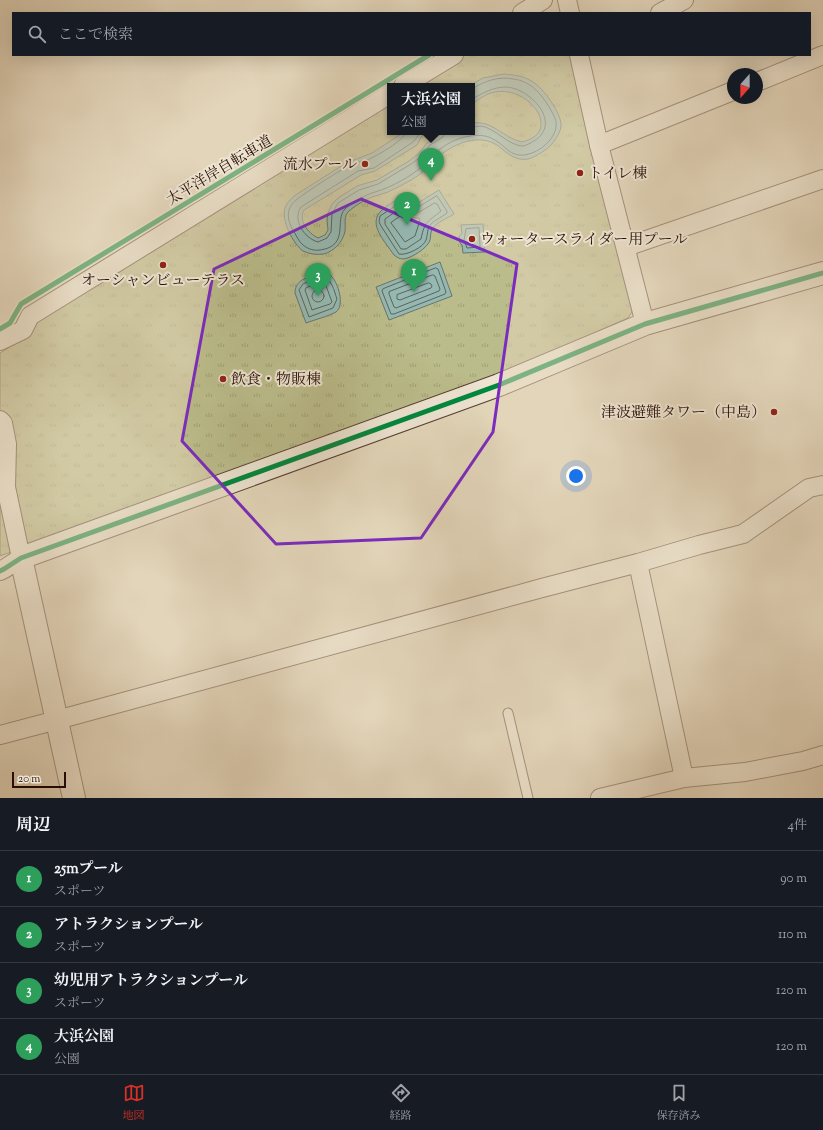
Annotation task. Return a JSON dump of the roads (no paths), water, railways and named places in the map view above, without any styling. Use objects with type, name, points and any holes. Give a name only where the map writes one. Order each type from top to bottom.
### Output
[{"type":"street","points":[[524,12],[543,0]]},
{"type":"street","points":[[567,0],[570,12]]},
{"type":"street","points":[[662,12],[684,0]]},
{"type":"street","points":[[763,80],[823,55]]},
{"type":"street","points":[[408,83],[452,56]]},
{"type":"street","points":[[581,56],[599,145],[645,324]]},
{"type":"street","points":[[599,145],[727,93]]},
{"type":"street","points":[[0,341],[23,330],[30,316],[387,96]]},
{"type":"street","points":[[626,248],[823,179]]},
{"type":"street","points":[[0,571],[21,558],[500,385],[645,324],[823,273]]},
{"type":"street","points":[[0,420],[3,423],[7,444],[3,484],[21,558],[74,798]]},
{"type":"street","points":[[0,734],[57,720],[743,534],[808,488],[823,485]]},
{"type":"street","points":[[638,563],[684,778]]},
{"type":"street","points":[[600,798],[684,778],[745,772],[803,761],[823,755]]},
{"type":"lane","points":[[508,713],[528,798]]},
{"type":"water","name":"流水プール","points":[[504,74],[515,75],[530,80],[537,85],[547,95],[555,108],[560,121],[561,126],[553,143],[536,156],[528,159],[520,159],[513,157],[494,143],[479,140],[464,142],[441,155],[424,171],[411,180],[388,192],[365,200],[349,211],[345,218],[344,235],[338,246],[331,251],[324,254],[310,254],[299,248],[286,225],[284,213],[290,200],[346,163],[372,153],[399,135],[424,135],[417,145],[375,171],[361,175],[304,210],[302,214],[303,222],[311,233],[318,238],[325,235],[328,230],[328,213],[332,204],[338,198],[357,186],[377,180],[409,161],[418,154],[427,143],[439,135],[475,135],[475,123],[479,123],[486,124],[515,140],[522,142],[534,137],[540,129],[541,119],[536,110],[528,101],[517,95],[504,92],[491,93],[483,96],[475,102],[474,83],[483,78]]},
{"type":"water","points":[[439,190],[454,214],[433,228],[429,243],[422,250],[406,259],[397,257],[385,243],[378,231],[376,224],[380,212],[399,199],[418,203]]},
{"type":"water","name":"ウォータースライダー用プール","points":[[483,224],[485,252],[463,253],[459,236],[462,234],[461,225]]},
{"type":"water","points":[[440,262],[452,296],[389,320],[376,287]]},
{"type":"water","points":[[320,273],[329,275],[334,280],[340,294],[339,309],[336,312],[306,323],[295,293],[296,288],[303,279]]},
{"type":"place","name":"流水プール","points":[[365,164]]},
{"type":"place","name":"トイレ棟","points":[[580,173]]},
{"type":"place","name":"大浜公園","points":[[431,181]]},
{"type":"place","name":"アトラクションプール","points":[[407,225]]},
{"type":"place","name":"ウォータースライダー用プール","points":[[472,239]]},
{"type":"place","name":"オーシャンビューテラス","points":[[163,265]]},
{"type":"place","name":"25mプール","points":[[414,292]]},
{"type":"place","name":"幼児用アトラクションプール","points":[[318,296]]},
{"type":"place","name":"飲食・物販棟","points":[[223,379]]},
{"type":"place","name":"津波避難タワー（中島）","points":[[774,412]]}]
